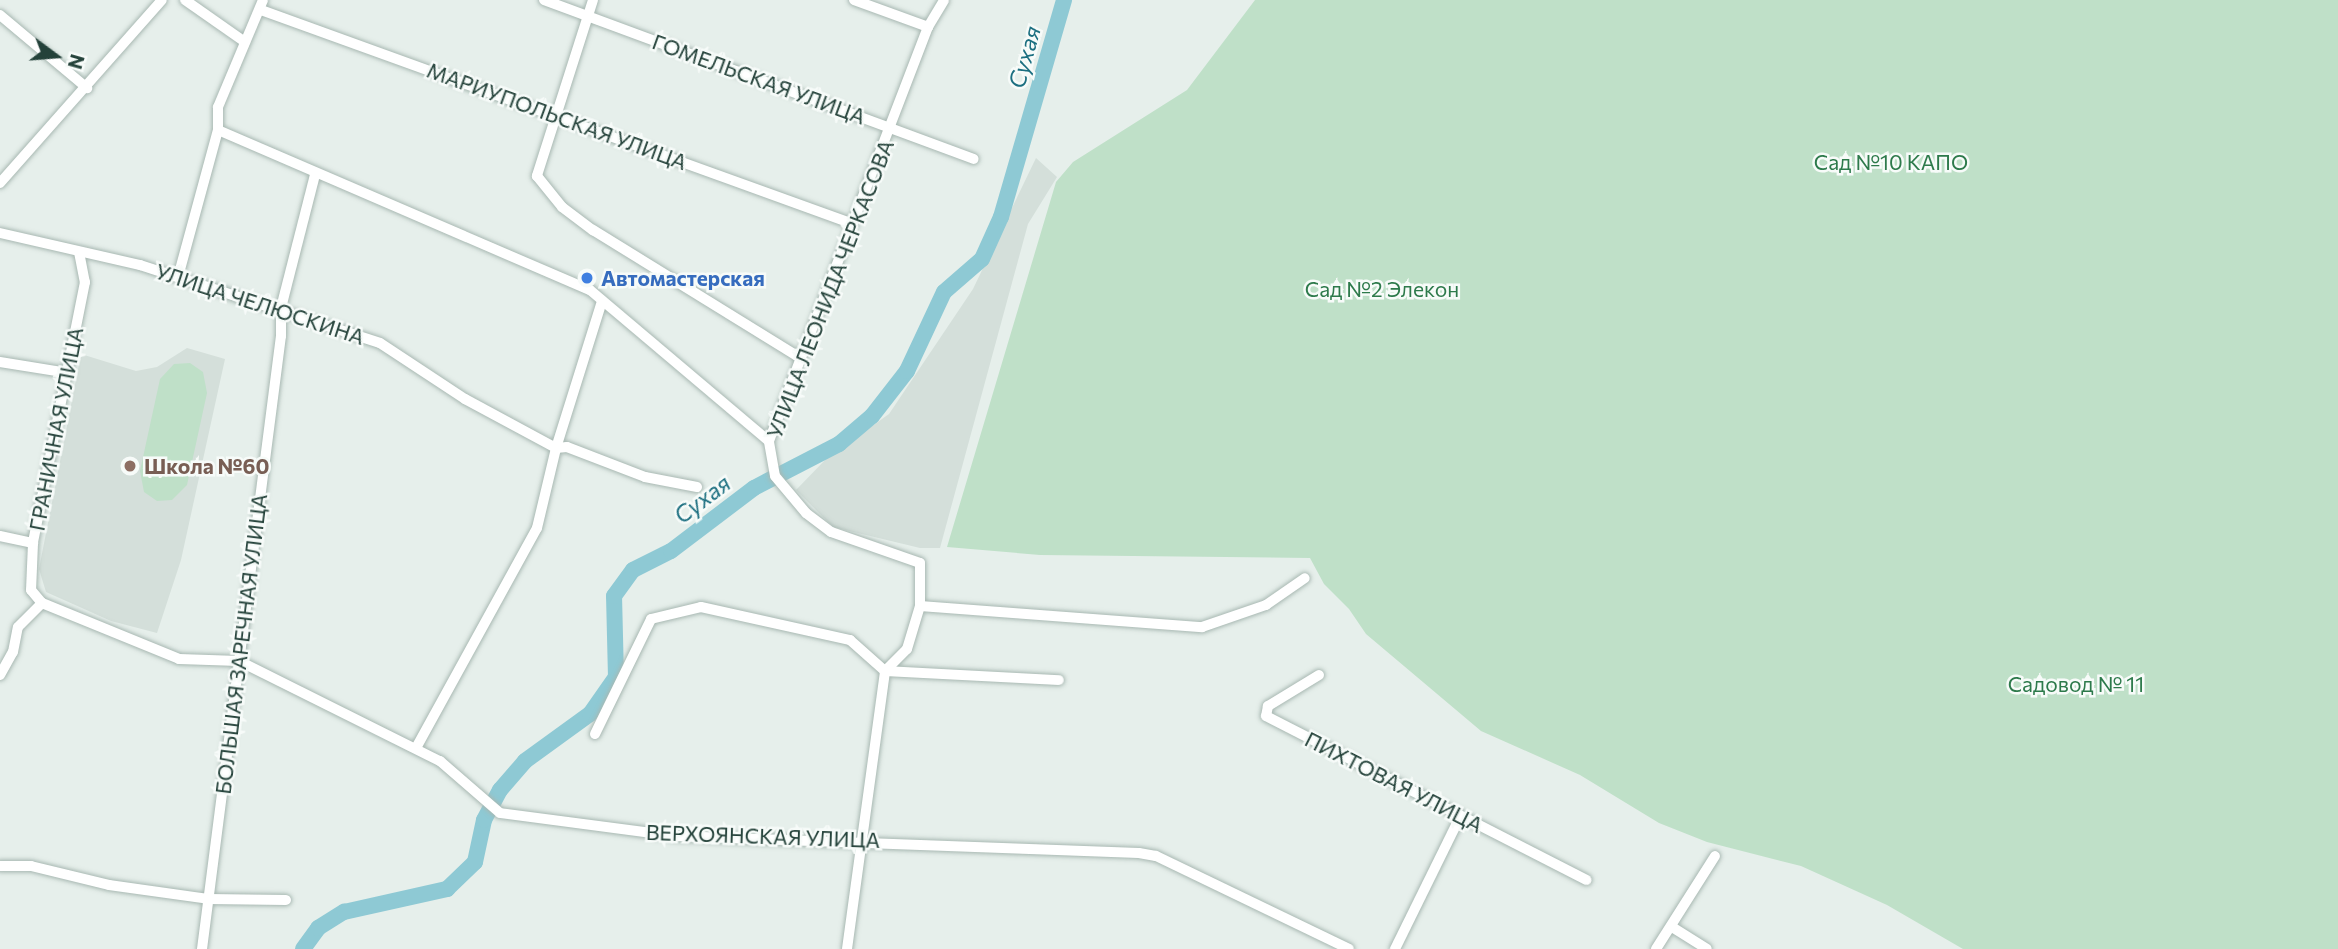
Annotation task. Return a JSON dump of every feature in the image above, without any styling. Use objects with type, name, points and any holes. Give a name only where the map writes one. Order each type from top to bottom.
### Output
[{"type":"street","points":[[0,183],[87,88],[162,0]]},
{"type":"street","points":[[185,0],[245,43]]},
{"type":"street","name":"ГОМЕЛЬСКАЯ УЛИЦА","points":[[544,0],[973,159]]},
{"type":"street","points":[[593,0],[554,114],[537,176],[562,207],[593,230],[800,358]]},
{"type":"street","points":[[854,0],[928,27]]},
{"type":"street","name":"УЛИЦА ЛЕОНИДА ЧЕРКАСОВА","points":[[886,671],[907,649],[920,606],[920,563],[831,532],[781,485],[772,463],[769,441],[892,127],[928,27],[944,0]]},
{"type":"street","points":[[178,277],[218,130],[218,107],[262,5]]},
{"type":"street","name":"МАРИУПОЛЬСКАЯ УЛИЦА","points":[[262,5],[853,224]]},
{"type":"street","points":[[0,15],[87,88]]},
{"type":"street","points":[[218,130],[314,175],[399,204],[527,267],[590,290],[769,441]]},
{"type":"street","name":"БОЛЬШАЯ ЗАРЕЧНАЯ УЛИЦА","points":[[202,949],[281,336],[281,308],[314,175]]},
{"type":"street","name":"УЛИЦА ЧЕЛЮСКИНА","points":[[0,233],[178,277],[281,308],[380,344],[466,399],[556,448],[567,447],[645,477],[697,487]]},
{"type":"street","name":"ГРАНИЧНАЯ УЛИЦА","points":[[42,603],[31,590],[33,542],[69,373],[85,282],[79,252]]},
{"type":"street","points":[[416,748],[537,528],[556,448],[602,301]]},
{"type":"street","points":[[0,362],[69,373]]},
{"type":"street","points":[[0,536],[33,542]]},
{"type":"street","points":[[920,606],[1202,627],[1266,605],[1305,578]]},
{"type":"street","points":[[0,675],[13,652],[18,626],[42,603]]},
{"type":"street","name":"ВЕРХОЯНСКАЯ УЛИЦА","points":[[42,603],[179,659],[239,661],[440,761],[500,813],[675,836],[865,840],[1156,856],[1349,949]]},
{"type":"street","points":[[595,734],[651,619],[701,607],[850,640],[886,671],[1059,680]]},
{"type":"street","points":[[847,949],[846,932],[865,840],[886,671]]},
{"type":"street","name":"ПИХТОВАЯ УЛИЦА","points":[[1319,675],[1268,706],[1266,716],[1586,880]]},
{"type":"street","points":[[1395,949],[1460,817]]},
{"type":"street","points":[[1656,949],[1715,856]]},
{"type":"street","points":[[0,866],[31,866],[108,885],[208,899],[286,900]]},
{"type":"street","points":[[1672,927],[1707,949]]},
{"type":"shaded area","points":[[1036,158],[1057,177],[1028,224],[940,548],[920,548],[833,527],[796,490],[827,458],[889,414],[973,289]]},
{"type":"shaded area","name":"Школа №60","points":[[187,348],[225,359],[181,560],[157,633],[111,621],[46,592],[39,569],[81,354],[136,371],[157,367]]},
{"type":"green space","points":[[1255,0],[2338,0],[2338,949],[1963,949],[1887,905],[1801,866],[1707,842],[1659,823],[1580,775],[1481,731],[1366,634],[1349,609],[1324,584],[1310,558],[1040,555],[947,547],[1056,182],[1073,162],[1187,90]]},
{"type":"green space","points":[[190,363],[203,372],[207,393],[187,485],[172,500],[157,501],[144,492],[140,471],[160,379],[174,364]]},
{"type":"waterway","name":"Сухая","points":[[303,949],[318,928],[344,912],[447,889],[475,862],[484,820],[500,790],[525,761],[590,714],[616,677],[614,596],[633,570],[671,551],[754,488],[839,444],[872,416],[907,371],[944,292],[982,259],[1001,217],[1064,0]]},
{"type":"place","name":"Автомастерская","points":[[587,278]]},
{"type":"place","name":"Школа №60","points":[[130,466]]},
{"type":"park label","name":"Сад №10 КАПО","points":[[1891,162]]},
{"type":"park label","name":"Сад №2 Элекон","points":[[1382,289]]},
{"type":"park label","name":"Садовод № 11","points":[[2076,684]]}]
